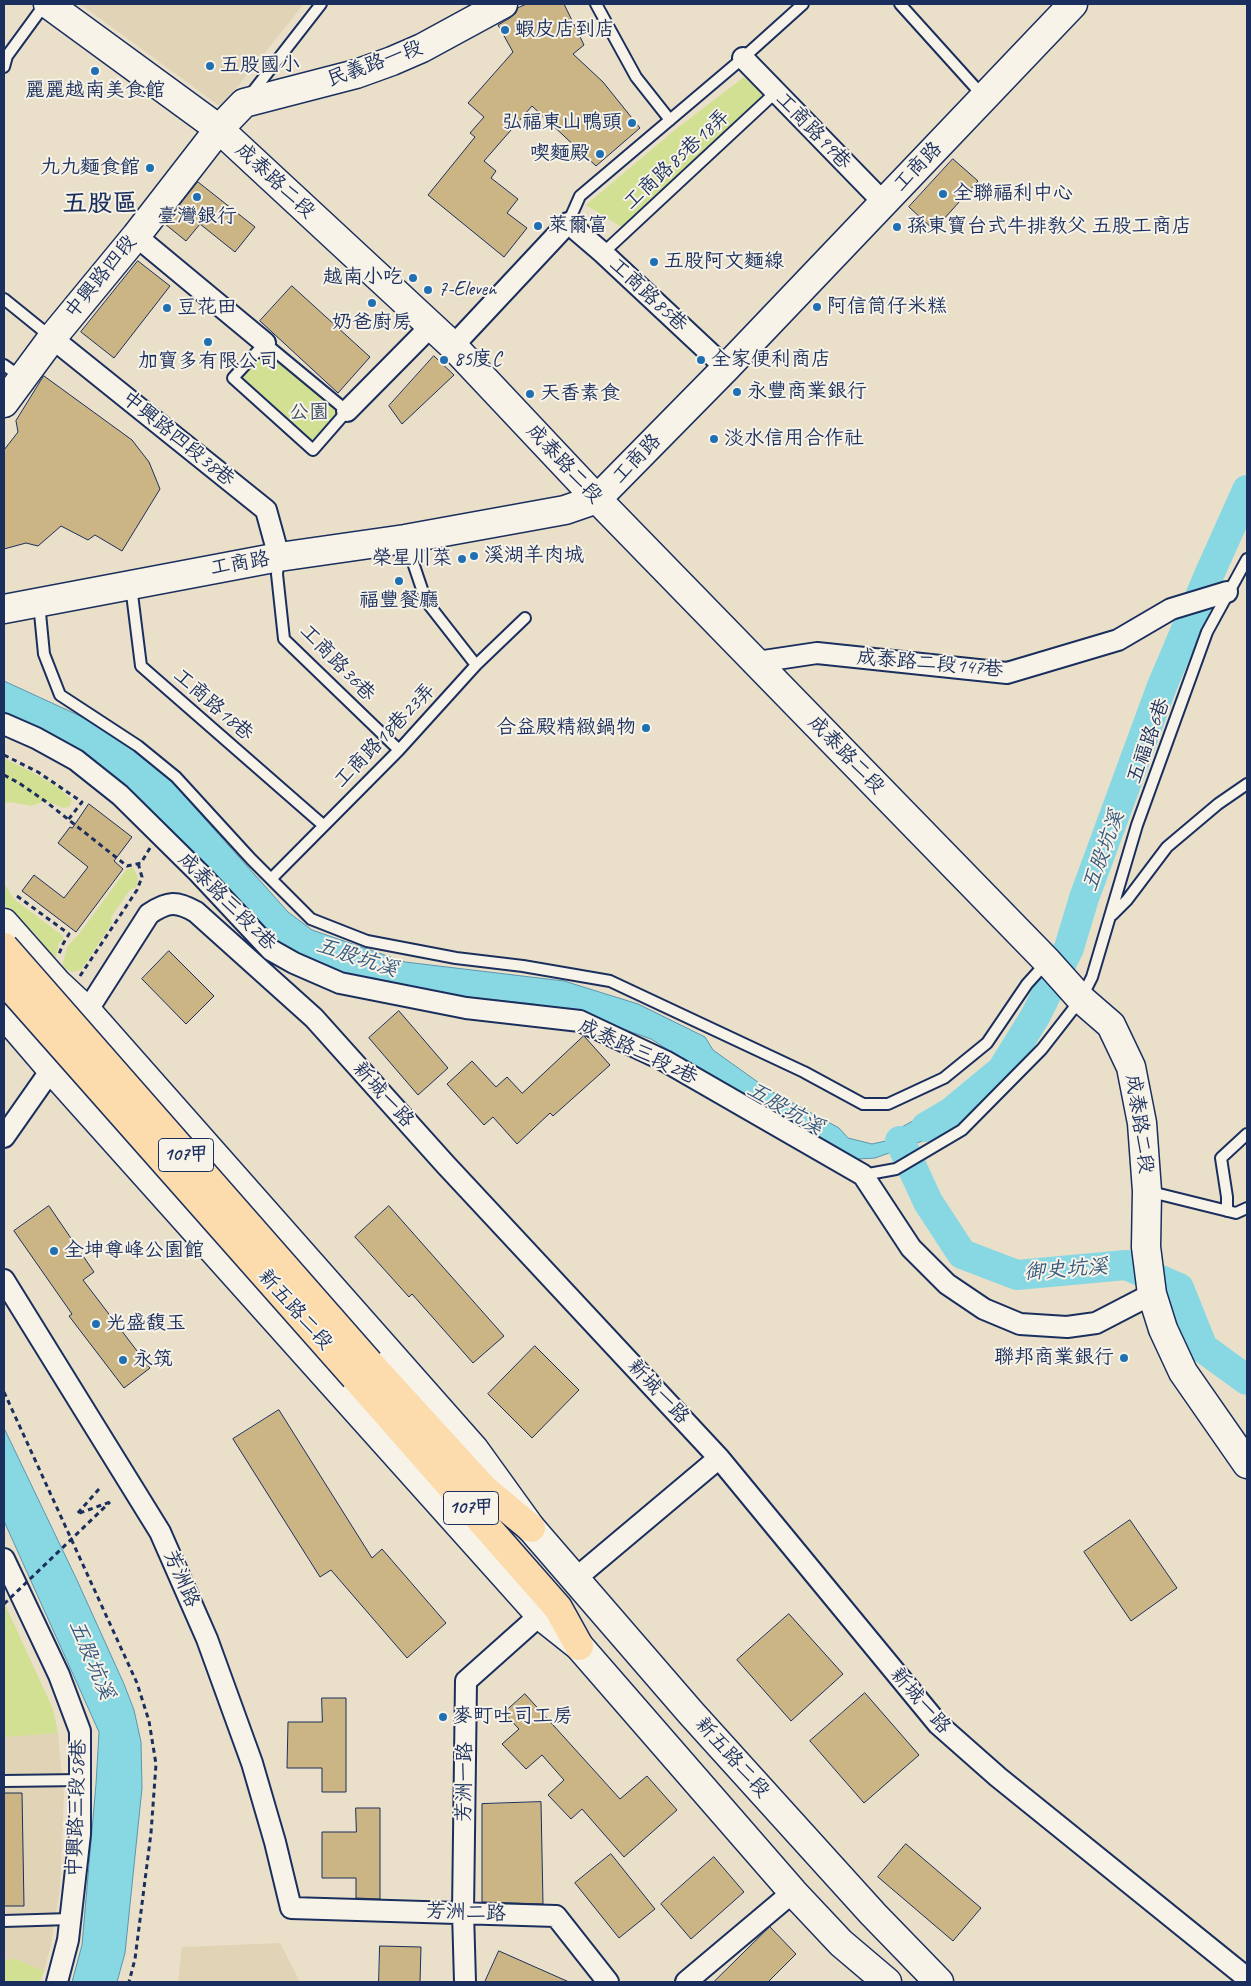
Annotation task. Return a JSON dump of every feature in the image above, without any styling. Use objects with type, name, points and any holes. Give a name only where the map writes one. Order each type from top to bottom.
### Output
[{"type":"main road","name":"成泰路二段","points":[[47,4],[219,129],[453,346],[598,499],[1048,961],[1078,996],[1111,1025],[1132,1068],[1142,1123],[1147,1191],[1146,1247],[1152,1293],[1163,1329],[1183,1372],[1247,1464]]},
{"type":"main road","name":"民義路一段","points":[[244,103],[356,74],[392,61],[422,48],[501,4]]},
{"type":"main road","name":"工商路","points":[[4,609],[279,557],[405,538],[565,510],[598,499],[726,368],[1073,4]]},
{"type":"main road","points":[[219,129],[244,103]]},
{"type":"main road","name":"中興路四段","points":[[4,403],[13,371],[52,338],[136,236],[219,129]]},
{"type":"main road","name":"新五路二段","points":[[4,923],[17,950],[558,1608],[578,1646]]},
{"type":"main road","points":[[4,932],[17,950]]},
{"type":"main road","name":"新五路二段","points":[[17,950],[53,979],[86,1011],[474,1449],[531,1528],[691,1712],[873,1914],[939,1982]]},
{"type":"main road","name":"新五路二段","points":[[4,980],[362,1370],[484,1489],[531,1528]]},
{"type":"main road","name":"新五路二段","points":[[4,1014],[540,1615],[578,1646],[793,1892],[841,1943],[887,1982]]},
{"type":"main road","points":[[841,1943],[870,1982]]},
{"type":"street","name":"工商路99巷","points":[[744,58],[884,203]]},
{"type":"street","name":"工商路85巷","points":[[568,223],[603,253],[726,368]]},
{"type":"street","points":[[453,346],[568,223]]},
{"type":"street","points":[[136,236],[265,343]]},
{"type":"street","points":[[347,411],[431,326]]},
{"type":"street","name":"中興路四段38巷","points":[[52,338],[266,510],[279,557]]},
{"type":"street","name":"成泰路二段147巷","points":[[757,662],[817,653],[1007,673],[1118,640],[1171,609],[1223,594]]},
{"type":"street","name":"成泰路三段2巷","points":[[4,724],[36,738],[76,760],[120,795],[199,872],[271,950],[294,963],[340,982],[466,1008],[580,1021],[665,1061],[863,1175],[911,1248],[947,1284],[984,1309],[1020,1324],[1067,1327],[1096,1323],[1152,1293]]},
{"type":"street","name":"新城一路","points":[[52,1070],[86,1011],[149,914],[160,907],[175,903],[196,912],[314,1018],[445,1164],[719,1458],[938,1724],[998,1777],[1247,1978]]},
{"type":"street","points":[[4,1138],[52,1070]]},
{"type":"street","name":"芳洲路","points":[[4,1280],[160,1532],[207,1639],[252,1763],[275,1842],[291,1908]]},
{"type":"street","points":[[575,1579],[719,1458]]},
{"type":"street","name":"中興路三段58巷","points":[[4,1559],[59,1675],[80,1731],[80,1834],[68,1940],[57,1982]]},
{"type":"street","name":"芳洲一路","points":[[465,1982],[463,1912],[466,1681],[540,1615]]},
{"type":"street","points":[[686,1982],[793,1892]]},
{"type":"street","name":"芳洲二路","points":[[291,1908],[556,1916],[608,1982]]},
{"type":"lane","points":[[4,67],[7,56],[47,4]]},
{"type":"lane","points":[[244,103],[321,4]]},
{"type":"lane","points":[[596,4],[636,77],[670,120]]},
{"type":"lane","points":[[568,223],[580,196],[744,58],[803,4]]},
{"type":"lane","points":[[900,4],[984,96]]},
{"type":"lane","name":"工商路85巷18弄","points":[[603,253],[776,92]]},
{"type":"lane","points":[[4,299],[52,338]]},
{"type":"lane","points":[[265,343],[347,411],[313,450],[232,378],[265,343]]},
{"type":"lane","points":[[405,538],[426,601],[476,665]]},
{"type":"lane","name":"工商路36巷","points":[[279,557],[277,574],[284,639],[399,750]]},
{"type":"lane","name":"五福路6巷","points":[[863,1175],[896,1169],[962,1130],[1042,1049],[1092,977],[1137,825],[1207,632],[1223,594],[1247,559]]},
{"type":"lane","name":"工商路18巷","points":[[131,584],[141,666],[323,825]]},
{"type":"lane","points":[[39,602],[44,654],[60,695],[138,746],[176,777],[311,919],[367,941],[456,958],[523,966],[610,981],[804,1072],[863,1104],[888,1104],[944,1078],[987,1043],[1027,984],[1048,961]]},
{"type":"lane","name":"工商路18巷23弄","points":[[271,879],[399,750],[476,665],[525,618]]},
{"type":"lane","points":[[1110,918],[1127,900],[1167,847],[1218,804],[1247,784]]},
{"type":"lane","points":[[1227,1211],[1227,1197],[1220,1158],[1247,1134]]},
{"type":"lane","points":[[1147,1191],[1236,1213],[1247,1208]]},
{"type":"lane","points":[[4,1781],[81,1780]]},
{"type":"lane","points":[[4,1921],[70,1919]]},
{"type":"path","points":[[4,756],[38,772],[82,802],[68,820]]},
{"type":"path","points":[[4,775],[19,782],[127,866],[141,862],[159,833]]},
{"type":"path","points":[[17,896],[69,934],[63,944],[53,979],[78,977],[83,973],[137,890],[142,877],[138,863]]},
{"type":"path","points":[[4,1392],[137,1683],[149,1721],[156,1764],[151,1833],[135,1959],[129,1982]]},
{"type":"path","points":[[4,1604],[110,1502],[76,1514],[99,1490]]},
{"type":"shaded area","name":"五股國小","points":[[80,4],[304,4],[221,107]]},
{"type":"shaded area","points":[[58,1733],[64,1796],[60,1888],[51,1945],[44,1971],[15,1959],[4,1960],[4,1737]]},
{"type":"shaded area","points":[[280,1943],[300,1982],[178,1982],[182,1947]]},
{"type":"green space","points":[[744,77],[770,101],[628,231],[586,205],[676,129]]},
{"type":"green space","name":"公園","points":[[265,343],[347,411],[313,450],[233,378]]},
{"type":"green space","points":[[4,758],[57,787],[72,800],[70,806],[64,808],[45,801],[31,806],[10,802],[4,804]]},
{"type":"green space","points":[[133,867],[138,878],[136,887],[130,890],[111,917],[112,923],[81,970],[72,972],[62,967],[67,947],[79,934],[126,870]]},
{"type":"green space","points":[[4,883],[14,899],[63,936],[63,940],[59,943],[55,962],[36,935],[27,930],[4,904]]},
{"type":"green space","points":[[4,1602],[53,1709],[58,1733],[4,1737]]},
{"type":"green space","points":[[15,1959],[44,1971],[40,1982],[4,1982],[4,1960]]},
{"type":"water","points":[[4,681],[91,721],[130,747],[171,781],[288,912],[312,930],[405,962],[564,981],[638,1004],[705,1037],[713,1050],[769,1090],[839,1128],[848,1138],[872,1144],[890,1140],[902,1127],[956,1097],[968,1117],[942,1134],[875,1158],[858,1159],[830,1147],[727,1087],[651,1039],[615,1026],[533,1004],[440,994],[371,983],[325,967],[284,948],[235,895],[195,857],[139,798],[85,758],[4,717]]},
{"type":"water","points":[[4,1428],[76,1578],[124,1684],[134,1710],[141,1742],[142,1788],[125,1953],[117,1982],[72,1982],[82,1945],[99,1732],[4,1521]]},
{"type":"building","points":[[527,4],[564,4],[584,45],[573,54],[603,82],[640,128],[596,166],[532,106],[484,161],[496,171],[491,178],[518,199],[507,213],[527,228],[504,257],[428,195],[475,137],[470,133],[484,117],[468,103],[513,52],[498,25],[516,13],[518,8]]},
{"type":"building","name":"全聯福利中心","points":[[953,159],[978,181],[934,230],[909,207]]},
{"type":"building","points":[[198,182],[255,227],[235,252],[200,224],[186,241],[165,224]]},
{"type":"building","points":[[138,261],[170,286],[114,358],[81,332]]},
{"type":"building","points":[[292,286],[370,357],[338,393],[260,321]]},
{"type":"building","points":[[434,356],[454,375],[402,424],[389,406]]},
{"type":"building","points":[[44,376],[132,440],[149,462],[160,489],[122,551],[95,535],[88,540],[61,526],[38,546],[26,543],[4,549],[4,450],[18,432],[16,421]]},
{"type":"building","points":[[89,804],[132,837],[114,861],[123,869],[76,932],[22,891],[34,875],[64,898],[88,867],[58,843],[70,827],[72,828]]},
{"type":"building","points":[[169,951],[214,996],[186,1024],[142,979]]},
{"type":"building","points":[[399,1011],[448,1068],[418,1095],[369,1038]]},
{"type":"building","points":[[584,1036],[610,1065],[553,1116],[550,1113],[517,1144],[493,1117],[484,1125],[447,1084],[472,1061],[496,1087],[507,1077],[522,1093]]},
{"type":"building","points":[[49,1206],[94,1272],[83,1280],[150,1368],[124,1388],[69,1316],[72,1314],[14,1231]]},
{"type":"building","points":[[389,1206],[504,1336],[473,1363],[412,1294],[409,1297],[355,1237]]},
{"type":"building","points":[[535,1346],[579,1390],[532,1438],[488,1394]]},
{"type":"building","points":[[279,1410],[372,1558],[382,1549],[446,1623],[407,1658],[331,1570],[320,1577],[233,1439]]},
{"type":"building","points":[[1130,1520],[1177,1588],[1131,1621],[1084,1552]]},
{"type":"building","points":[[789,1614],[843,1674],[791,1721],[737,1660]]},
{"type":"building","points":[[865,1693],[919,1755],[864,1803],[810,1741]]},
{"type":"building","points":[[525,1694],[620,1799],[647,1776],[677,1810],[624,1857],[582,1809],[571,1819],[548,1795],[564,1780],[542,1755],[526,1769],[502,1744],[519,1729],[504,1713]]},
{"type":"building","points":[[322,1698],[346,1698],[346,1792],[322,1792],[322,1768],[287,1768],[288,1722],[322,1722]]},
{"type":"building","points":[[4,1793],[22,1793],[24,1906],[4,1906]]},
{"type":"building","points":[[541,1802],[543,1904],[482,1902],[482,1804]]},
{"type":"building","points":[[356,1808],[380,1808],[380,1899],[356,1898],[356,1878],[322,1878],[322,1832],[356,1832]]},
{"type":"building","points":[[906,1844],[981,1908],[953,1941],[878,1877]]},
{"type":"building","points":[[611,1854],[655,1909],[619,1938],[575,1883]]},
{"type":"building","points":[[714,1857],[744,1892],[691,1939],[661,1904]]},
{"type":"building","points":[[770,1927],[796,1954],[768,1982],[714,1982]]},
{"type":"building","points":[[380,1946],[421,1947],[420,1982],[379,1982]]},
{"type":"building","points":[[499,1951],[569,1982],[485,1982]]},
{"type":"waterway","name":"五股坑溪","points":[[926,1127],[950,1113],[1002,1070],[1036,1015],[1069,948],[1084,898],[1162,686],[1247,490]]},
{"type":"waterway","name":"御史坑溪","points":[[900,1141],[928,1202],[962,1254],[1017,1275],[1126,1265],[1179,1288],[1203,1348],[1247,1380]]},
{"type":"place","name":"蝦皮店到店","points":[[505,30]]},
{"type":"place","name":"五股國小","points":[[210,66]]},
{"type":"place","name":"麗麗越南美食館","points":[[95,71]]},
{"type":"place","name":"弘福東山鴨頭","points":[[632,123]]},
{"type":"place","name":"喫麵殿","points":[[600,154]]},
{"type":"place","name":"九九麵食館","points":[[150,168]]},
{"type":"place","name":"全聯福利中心","points":[[943,194]]},
{"type":"place","name":"臺灣銀行","points":[[197,197]]},
{"type":"place","name":"萊爾富","points":[[538,226]]},
{"type":"place","name":"孫東寶台式牛排教父 五股工商店","points":[[897,227]]},
{"type":"place","name":"五股阿文麵線","points":[[654,262]]},
{"type":"place","name":"越南小吃","points":[[413,278]]},
{"type":"place","name":"7-Eleven","points":[[428,290]]},
{"type":"place","name":"奶爸廚房","points":[[372,303]]},
{"type":"place","name":"阿信筒仔米糕","points":[[817,307]]},
{"type":"place","name":"豆花田","points":[[167,308]]},
{"type":"place","name":"加寶多有限公司","points":[[208,342]]},
{"type":"place","name":"85度C","points":[[444,360]]},
{"type":"place","name":"全家便利商店","points":[[701,360]]},
{"type":"place","name":"永豐商業銀行","points":[[737,392]]},
{"type":"place","name":"天香素食","points":[[530,394]]},
{"type":"place","name":"淡水信用合作社","points":[[714,439]]},
{"type":"place","name":"溪湖羊肉城","points":[[474,556]]},
{"type":"place","name":"榮星川菜","points":[[462,559]]},
{"type":"place","name":"福豐餐廳","points":[[399,581]]},
{"type":"place","name":"合益殿精緻鍋物","points":[[646,728]]},
{"type":"place","name":"全坤尊峰公園館","points":[[54,1251]]},
{"type":"place","name":"光盛馥玉","points":[[96,1324]]},
{"type":"place","name":"聯邦商業銀行","points":[[1124,1358]]},
{"type":"place","name":"永筑","points":[[123,1360]]},
{"type":"place","name":"麥町吐司工房","points":[[443,1717]]},
{"type":"district","name":"五股區","points":[[100,204]]}]
